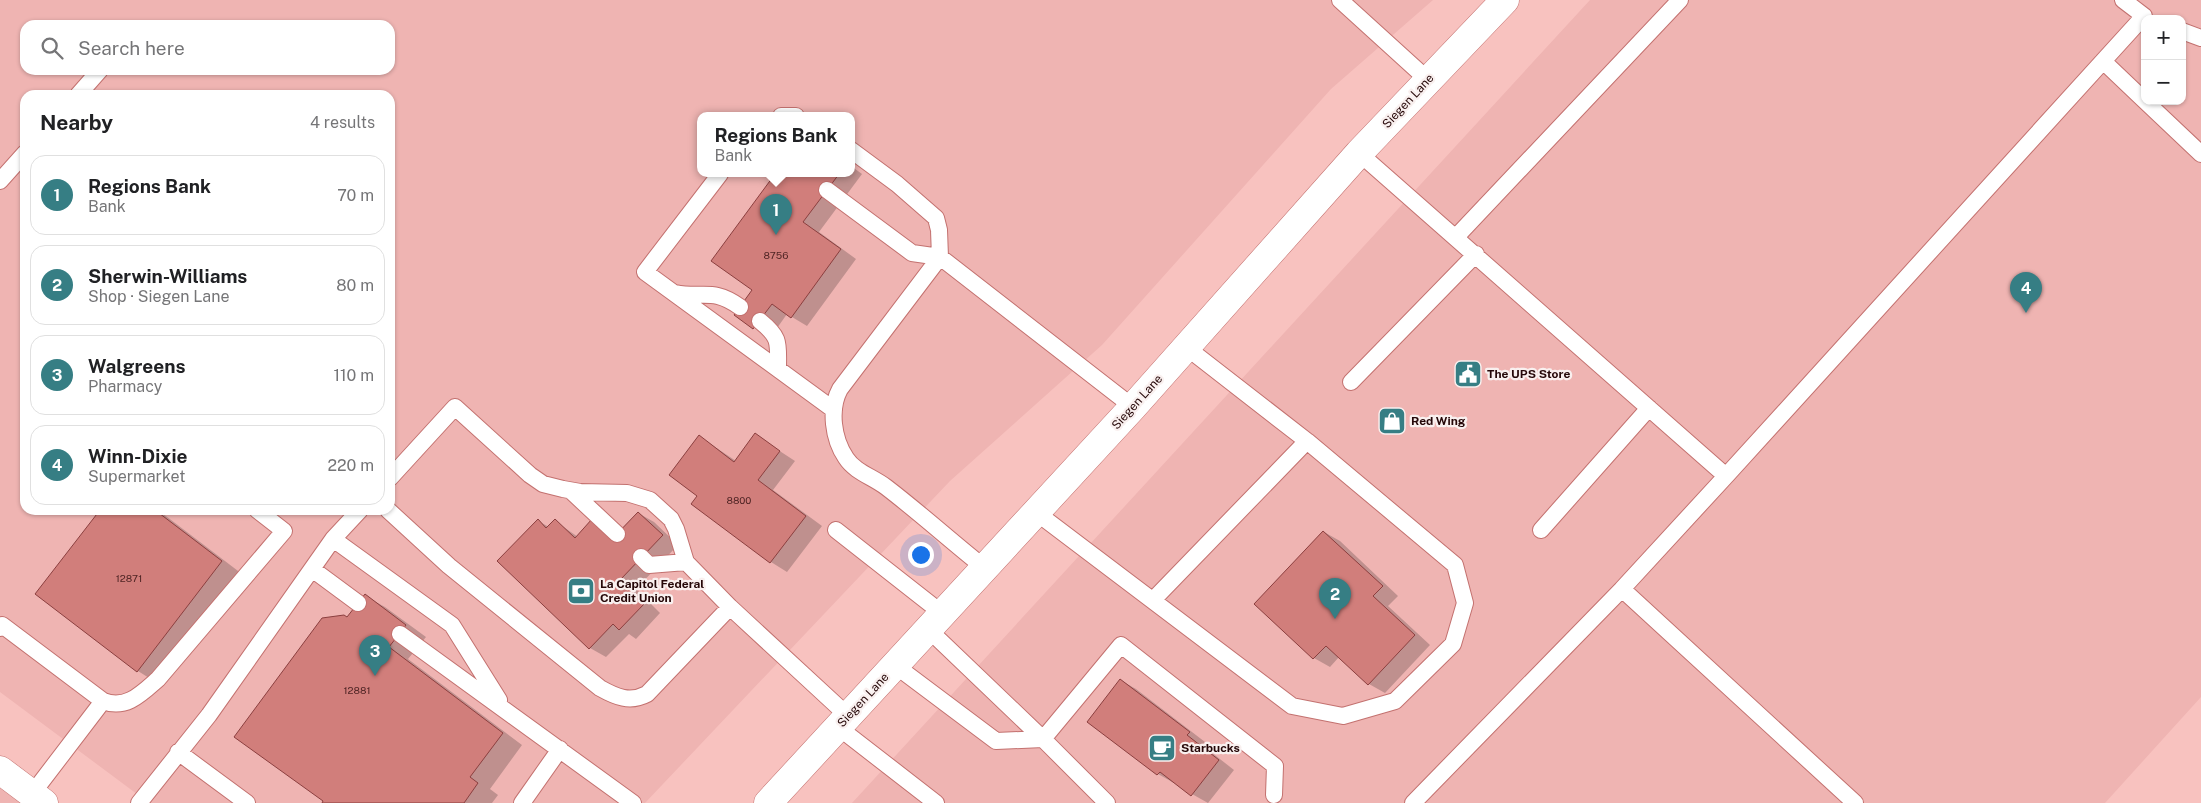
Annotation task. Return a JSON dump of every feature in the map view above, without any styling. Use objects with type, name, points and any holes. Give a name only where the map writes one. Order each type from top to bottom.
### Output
[{"type":"main road","name":"Siegen Lane","points":[[768,803],[1037,513],[1359,153],[1505,0]]},
{"type":"main road","points":[[0,770],[38,798]]},
{"type":"lane","points":[[1340,0],[1428,80]]},
{"type":"lane","points":[[1456,237],[1680,0]]},
{"type":"lane","points":[[2122,0],[2144,15]]},
{"type":"lane","points":[[1413,803],[1622,590],[2103,61],[2141,23]]},
{"type":"lane","points":[[2186,32],[2201,38]]},
{"type":"lane","points":[[2103,61],[2141,97]]},
{"type":"lane","points":[[82,90],[96,75]]},
{"type":"lane","points":[[2149,105],[2201,154]]},
{"type":"lane","points":[[855,153],[897,184],[936,218],[939,230],[940,257],[840,389],[835,399],[834,410],[834,426],[838,443],[846,459],[854,467],[885,486],[986,569]]},
{"type":"lane","points":[[1359,153],[1726,476]]},
{"type":"lane","points":[[0,181],[20,159]]},
{"type":"lane","points":[[718,177],[645,272],[834,410]]},
{"type":"lane","points":[[827,190],[912,253],[940,257],[1133,407]]},
{"type":"lane","points":[[1351,382],[1476,254]]},
{"type":"lane","points":[[673,292],[687,296],[715,294],[740,306]]},
{"type":"lane","points":[[760,321],[774,332],[778,369]]},
{"type":"lane","points":[[1037,513],[1292,706],[1343,716],[1395,701],[1453,644],[1464,603],[1455,565],[1307,441],[1186,347]]},
{"type":"lane","points":[[395,473],[456,407],[530,476],[543,484],[571,491],[627,493],[650,500],[671,520],[686,562],[843,722],[936,803]]},
{"type":"lane","points":[[1541,530],[1649,408]]},
{"type":"lane","points":[[1153,600],[1307,441]]},
{"type":"lane","points":[[571,491],[616,534]]},
{"type":"lane","points":[[0,628],[2,625],[103,701],[114,705],[124,704],[140,695],[158,679],[284,531],[263,515]]},
{"type":"lane","points":[[138,803],[209,715],[333,539],[355,515]]},
{"type":"lane","points":[[393,515],[449,566],[600,688],[617,697],[639,698],[647,694],[730,607]]},
{"type":"lane","points":[[836,530],[936,622],[1043,739],[1107,803]]},
{"type":"lane","points":[[333,539],[452,625],[504,708]]},
{"type":"lane","points":[[641,557],[649,565],[686,562]]},
{"type":"lane","points":[[312,569],[358,603]]},
{"type":"lane","points":[[1622,590],[1855,803]]},
{"type":"lane","points":[[400,634],[633,803]]},
{"type":"lane","points":[[896,666],[996,741],[1043,739],[1121,645],[1275,766],[1275,800]]},
{"type":"lane","points":[[38,798],[103,701]]},
{"type":"lane","points":[[522,803],[560,749]]},
{"type":"lane","points":[[178,752],[247,803]]},
{"type":"shaded area","points":[[0,0],[1433,0],[1331,89],[1102,345],[950,481],[645,803],[149,803],[0,692]]},
{"type":"shaded area","points":[[1590,0],[2201,0],[2201,697],[2105,803],[852,803]]},
{"type":"shaded area","points":[[0,770],[44,803],[0,803]]},
{"type":"building","points":[[773,177],[837,177],[803,222],[841,249],[791,318],[772,304],[753,329],[734,315],[752,290],[711,261]]},
{"type":"building","points":[[755,433],[780,451],[758,480],[806,516],[770,563],[691,504],[697,496],[669,475],[699,435],[734,462]]},
{"type":"building","name":"La Capitol Federal Credit Union","points":[[638,512],[663,535],[621,579],[645,603],[619,630],[613,624],[589,649],[497,561],[538,519],[546,528],[555,519],[575,538],[592,519],[612,539]]},
{"type":"building","points":[[96,515],[162,515],[222,561],[137,672],[35,594]]},
{"type":"building","points":[[1323,531],[1383,586],[1373,596],[1415,635],[1368,685],[1326,646],[1313,659],[1254,604]]},
{"type":"building","points":[[365,594],[406,625],[389,647],[503,733],[470,777],[478,783],[464,803],[322,803],[323,801],[234,737],[322,618],[344,615],[347,617]]},
{"type":"building","name":"Starbucks","points":[[1120,679],[1190,732],[1187,735],[1219,760],[1191,796],[1160,772],[1157,775],[1087,722]]},
{"type":"place","name":"Regions Bank","points":[[776,235]]},
{"type":"place","name":"Winn-Dixie","points":[[2026,313]]},
{"type":"place","name":"The UPS Store","points":[[1468,374]]},
{"type":"place","name":"Red Wing","points":[[1392,421]]},
{"type":"place","name":"La Capitol Federal Credit Union","points":[[581,591]]},
{"type":"place","name":"Sherwin-Williams","points":[[1335,619]]},
{"type":"place","name":"Walgreens","points":[[375,676]]},
{"type":"place","name":"Starbucks","points":[[1162,748]]}]
